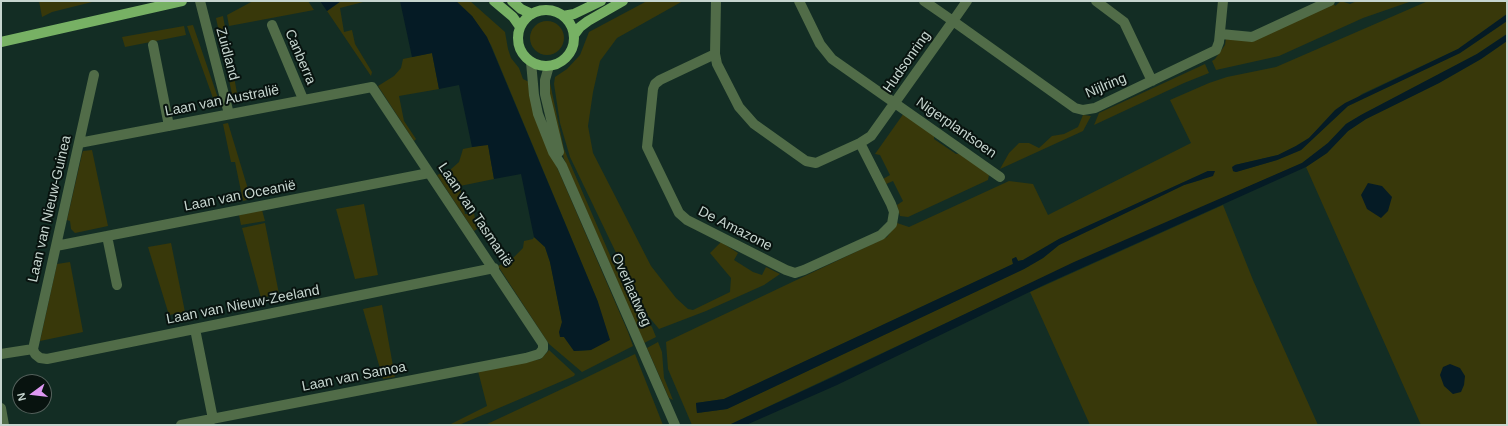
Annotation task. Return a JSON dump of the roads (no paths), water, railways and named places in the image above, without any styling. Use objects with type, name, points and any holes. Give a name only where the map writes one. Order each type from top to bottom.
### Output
[{"type":"main road","points":[[1,42],[182,1]]},
{"type":"main road","points":[[494,1],[513,17],[520,27]]},
{"type":"main road","points":[[512,1],[521,9],[532,14]]},
{"type":"main road","points":[[563,16],[574,14],[600,1]]},
{"type":"main road","points":[[574,35],[580,27],[588,21],[623,1]]},
{"type":"main road","points":[[548,10],[563,16],[572,28],[574,35],[572,48],[565,59],[549,66],[540,66],[531,62],[524,55],[519,47],[518,37],[520,27],[532,14],[548,10]]},
{"type":"street","name":"Zuidland","points":[[200,1],[229,114]]},
{"type":"street","name":"Hudsonring","points":[[716,1],[715,54],[717,64],[743,113],[754,124],[806,162],[816,163],[822,162],[871,136],[953,21]]},
{"type":"street","name":"Nigerplantsoen","points":[[799,1],[820,44],[832,59],[1000,176]]},
{"type":"street","points":[[924,1],[953,21],[967,1]]},
{"type":"street","points":[[1096,1],[1124,22],[1152,81]]},
{"type":"street","name":"Nijlring","points":[[953,21],[1075,108],[1083,110],[1095,108],[1216,50],[1221,34],[1223,1]]},
{"type":"street","points":[[1221,34],[1252,37],[1330,1]]},
{"type":"street","name":"Canberra","points":[[272,25],[303,99]]},
{"type":"street","points":[[153,45],[169,126]]},
{"type":"street","name":"De Amazone","points":[[715,54],[660,80],[655,84],[653,89],[647,147],[676,207],[683,217],[795,273],[881,234],[889,228],[893,218],[891,204],[860,143]]},
{"type":"street","name":"Overlaatweg","points":[[531,62],[534,95],[538,114],[553,152],[562,166],[675,425]]},
{"type":"street","name":"Overlaatweg","points":[[549,66],[545,80],[545,94],[562,166]]},
{"type":"street","name":"Laan van Nieuw-Guinea","points":[[33,349],[94,75]]},
{"type":"street","name":"Laan van Australië","points":[[79,143],[372,87]]},
{"type":"street","name":"Laan van Tasmanië","points":[[372,87],[494,268],[543,344],[543,349],[539,354],[532,356]]},
{"type":"street","name":"Laan van Oceanië","points":[[56,246],[429,173]]},
{"type":"street","points":[[107,236],[117,285]]},
{"type":"street","name":"Laan van Nieuw-Zeeland","points":[[33,349],[35,354],[40,358],[47,358],[494,268]]},
{"type":"street","points":[[195,329],[213,419]]},
{"type":"street","points":[[1,354],[33,349]]},
{"type":"street","name":"Laan van Samoa","points":[[181,425],[532,356]]},
{"type":"street","points":[[1,408],[4,425]]},
{"type":"water","points":[[320,1],[341,1],[327,11]]},
{"type":"water","points":[[400,1],[456,1],[472,16],[487,37],[598,302],[610,340],[591,350],[574,351],[564,337],[560,337],[559,332],[562,322],[550,262],[545,247],[534,237],[521,174],[494,179],[488,145],[472,147],[459,85],[439,89],[432,53],[412,57]]},
{"type":"water","points":[[1507,14],[1507,21],[1460,53],[1348,106],[1301,150],[1277,160],[1236,172],[1233,171],[1232,167],[1235,165],[1278,155],[1296,146],[1309,138],[1335,110],[1345,103],[1458,49]]},
{"type":"water","points":[[1507,34],[1507,41],[1481,59],[1439,83],[1366,119],[1348,131],[1327,153],[1306,167],[1046,284],[837,385],[746,425],[729,425],[1074,262],[1302,163],[1328,143],[1346,124],[1477,54]]},
{"type":"water","points":[[1208,171],[1215,171],[1213,176],[1184,185],[1059,245],[1043,258],[1024,269],[727,409],[697,413],[696,403],[724,399],[1013,264],[1012,259],[1016,257],[1018,261],[1023,260],[1059,239]]},
{"type":"water","points":[[1368,183],[1382,186],[1392,197],[1388,211],[1381,218],[1367,209],[1361,195]]},
{"type":"water","points":[[1450,364],[1460,368],[1465,376],[1464,385],[1461,392],[1453,394],[1444,386],[1440,375],[1443,367]]}]
